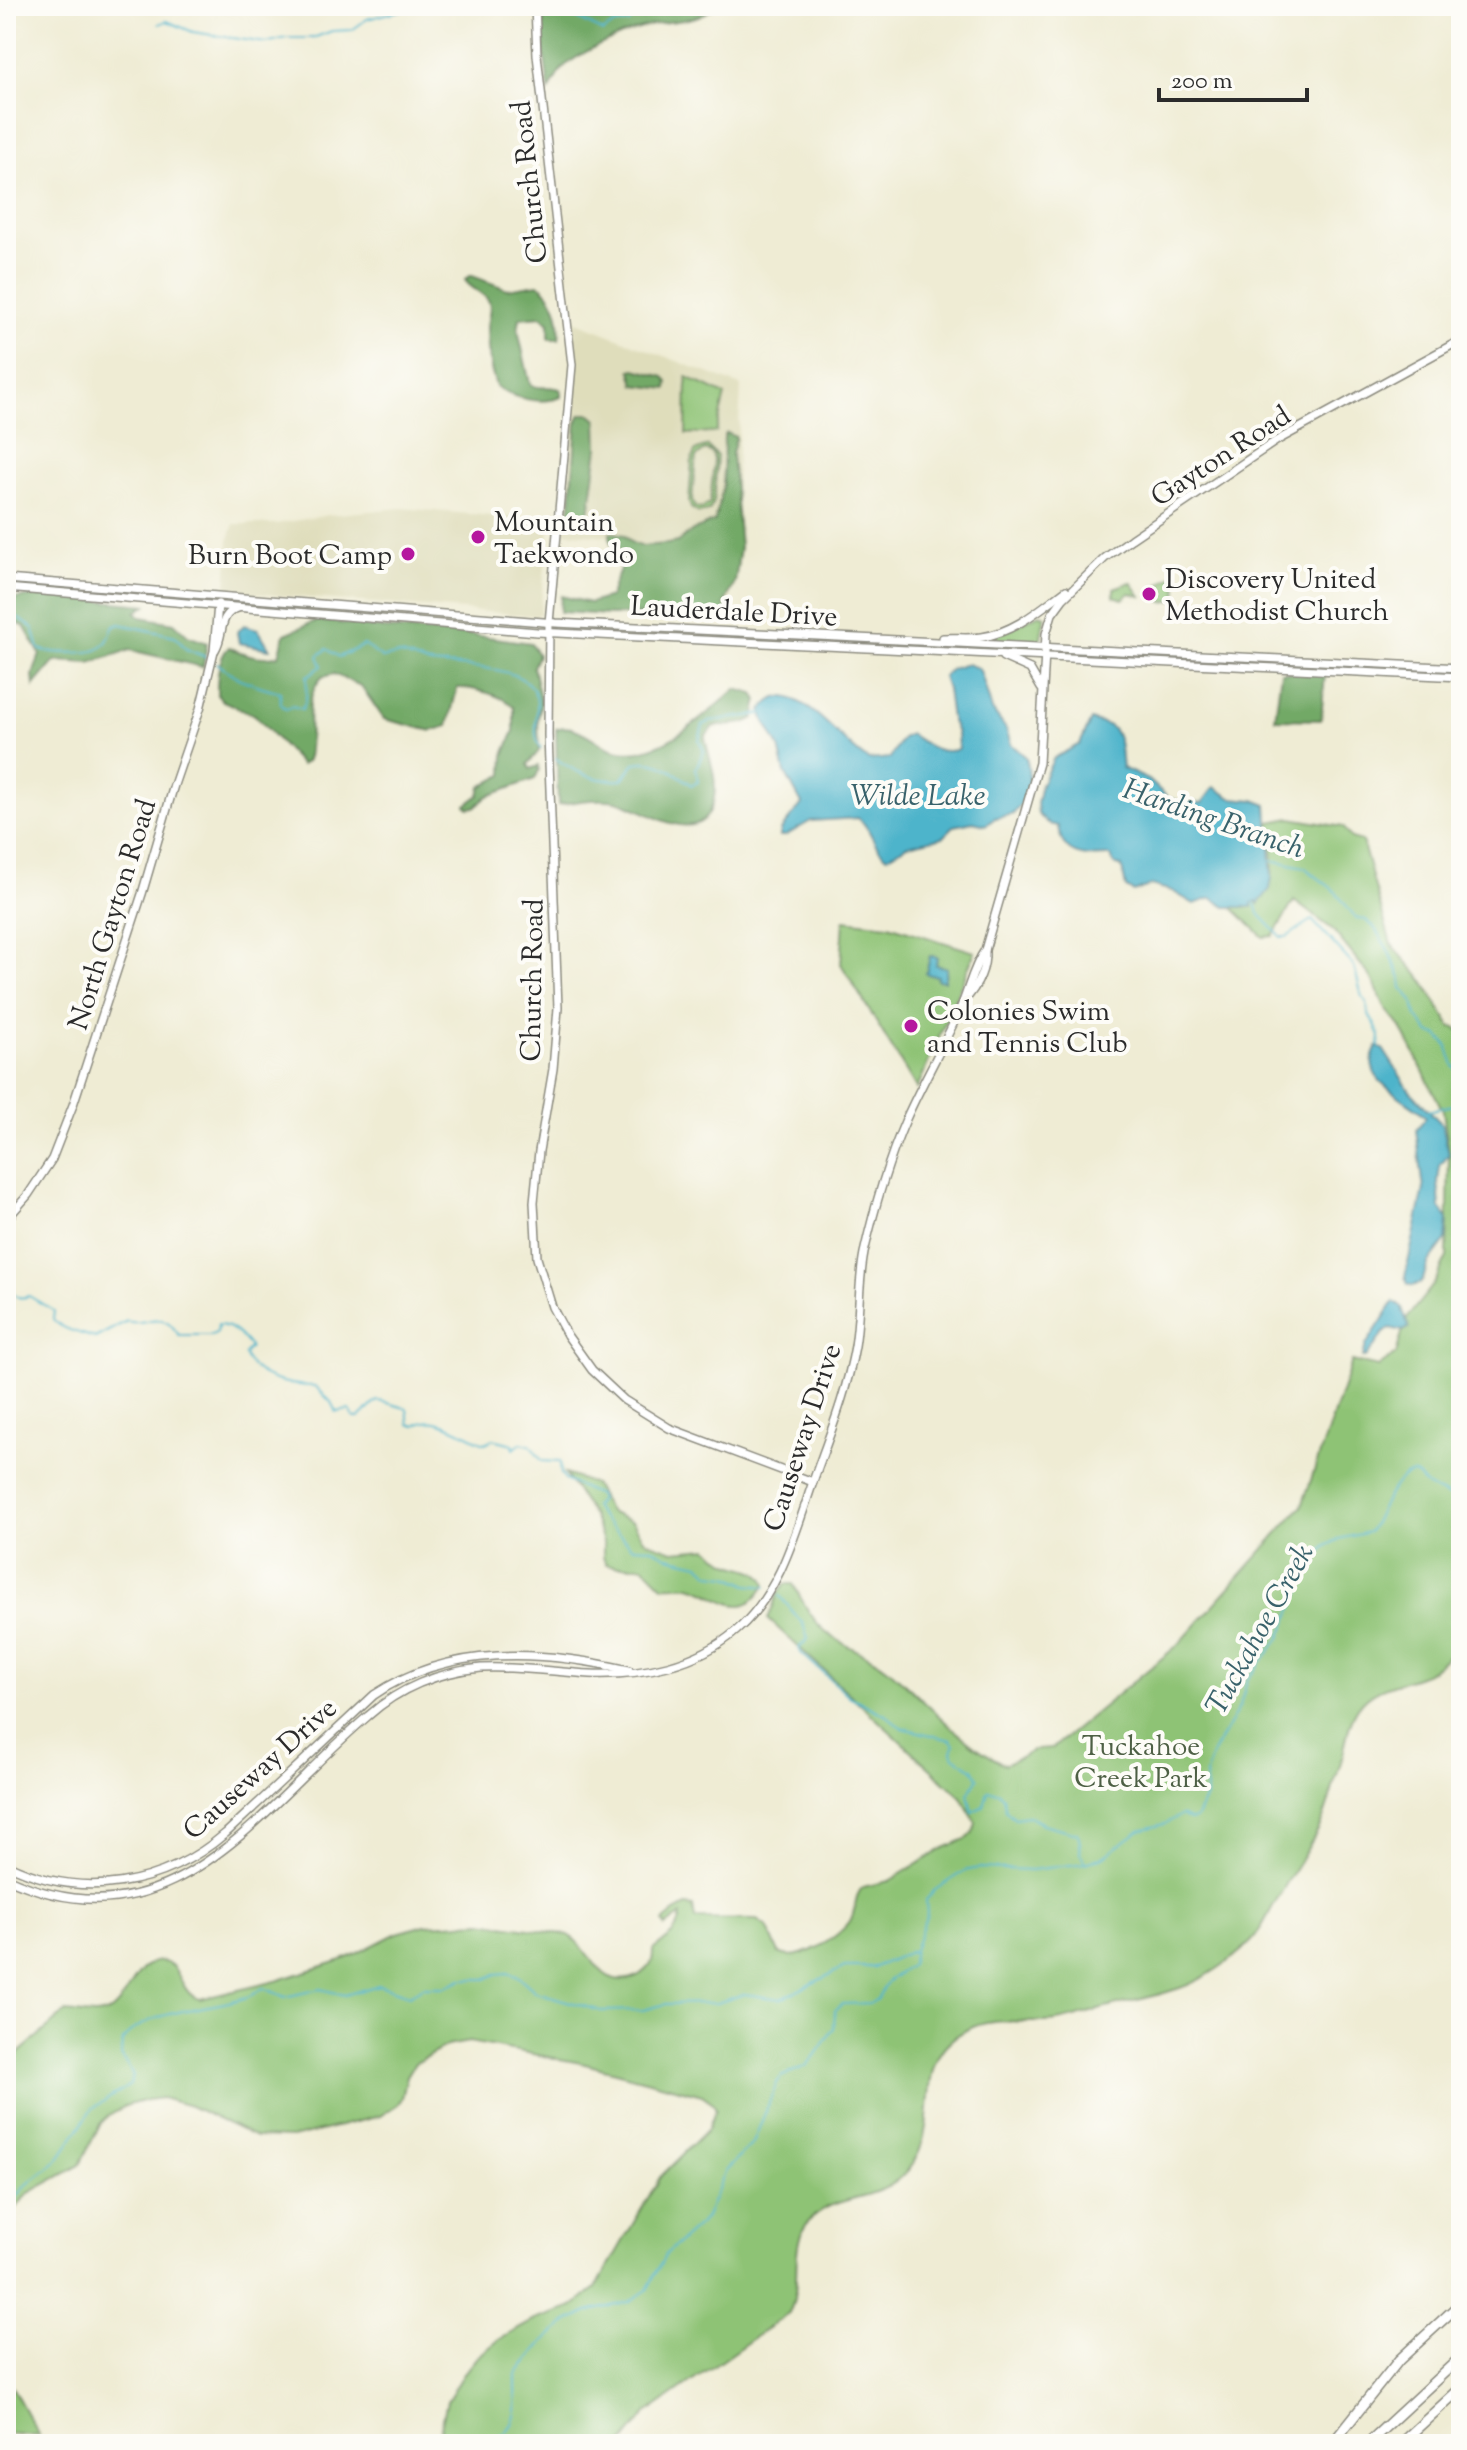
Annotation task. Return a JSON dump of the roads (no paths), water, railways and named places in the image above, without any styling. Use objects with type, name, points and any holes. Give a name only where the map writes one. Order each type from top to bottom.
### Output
[{"type":"highway","points":[[1332,2444],[1399,2360],[1461,2303]]},
{"type":"highway","points":[[1436,2325],[1461,2309]]},
{"type":"highway","points":[[1367,2444],[1461,2357]]},
{"type":"highway","points":[[1400,2444],[1461,2388]]},
{"type":"street","name":"Church Road","points":[[535,6],[537,55],[570,374],[548,628],[548,735],[559,979],[553,1069],[533,1209],[535,1244],[544,1284],[558,1320],[592,1370],[624,1400],[669,1428],[813,1482]]},
{"type":"street","name":"Gayton Road","points":[[1045,657],[1047,624],[1052,614],[1105,558],[1260,451],[1461,340]]},
{"type":"street","name":"Lauderdale Drive","points":[[6,579],[219,601],[240,607],[548,628],[1461,677]]},
{"type":"street","points":[[912,641],[995,634],[1035,614],[1081,581]]},
{"type":"street","name":"Lauderdale Drive","points":[[6,588],[219,601],[548,628],[912,641],[1461,668]]},
{"type":"street","name":"North Gayton Road","points":[[6,1220],[41,1178],[61,1139],[110,996],[196,722],[214,651],[219,601]]},
{"type":"street","points":[[214,651],[220,641],[223,620],[240,607]]},
{"type":"street","points":[[994,654],[1030,669],[1043,693]]},
{"type":"street","name":"Causeway Drive","points":[[6,1878],[43,1892],[83,1898],[120,1896],[150,1890],[189,1874],[222,1853],[367,1716],[394,1696],[419,1683],[455,1672],[487,1668],[621,1674],[666,1666],[711,1649],[744,1623],[773,1586],[849,1376],[864,1253],[893,1152],[916,1097],[963,1002],[982,974],[985,950],[1036,778],[1043,732],[1045,657]]},
{"type":"street","name":"Causeway Drive","points":[[6,1864],[45,1879],[86,1885],[128,1882],[173,1868],[220,1838],[374,1695],[402,1677],[431,1666],[470,1657],[504,1655],[568,1660],[631,1671]]},
{"type":"water","points":[[244,625],[258,629],[270,649],[239,643],[237,632]]},
{"type":"water","name":"Wilde Lake","points":[[967,664],[978,668],[992,710],[1006,729],[1011,744],[1026,757],[1028,787],[1023,801],[1013,814],[995,818],[986,825],[973,822],[954,826],[943,837],[908,845],[887,857],[858,818],[811,821],[780,836],[781,830],[802,804],[785,773],[779,747],[764,720],[762,711],[773,699],[786,697],[801,703],[869,760],[890,758],[902,738],[910,734],[933,748],[951,751],[958,749],[957,733],[951,719],[943,677],[951,669]]},
{"type":"water","name":"Wilde Lake","points":[[1091,720],[1115,731],[1122,768],[1149,780],[1168,798],[1202,803],[1214,787],[1232,798],[1267,805],[1272,877],[1270,889],[1258,904],[1257,901],[1252,903],[1252,907],[1226,907],[1212,898],[1194,904],[1172,891],[1151,885],[1134,892],[1126,888],[1122,867],[1114,864],[1111,856],[1084,856],[1064,845],[1058,826],[1049,824],[1038,814],[1041,784],[1054,758],[1080,744]]},
{"type":"water","points":[[930,956],[937,957],[936,965],[947,968],[944,981],[937,980],[938,976],[926,974]]},
{"type":"water","points":[[1377,1047],[1383,1049],[1410,1091],[1442,1124],[1449,1154],[1440,1166],[1438,1181],[1440,1208],[1448,1219],[1446,1240],[1428,1264],[1422,1282],[1413,1286],[1408,1284],[1405,1277],[1424,1189],[1416,1130],[1426,1117],[1379,1080],[1372,1059]]},
{"type":"water","points":[[1394,1302],[1402,1308],[1409,1328],[1403,1331],[1390,1328],[1366,1358],[1363,1357],[1366,1345]]},
{"type":"waterway","points":[[549,6],[562,16],[577,18],[603,32],[615,24],[629,23],[637,11],[646,6]]},
{"type":"waterway","points":[[159,24],[167,21],[193,32],[266,43],[352,30],[367,19],[406,9]]},
{"type":"waterway","name":"Harding Branch","points":[[6,610],[33,628],[39,649],[44,651],[94,651],[107,642],[113,627],[120,624],[175,636],[186,649],[206,657]]},
{"type":"waterway","name":"Harding Branch","points":[[217,663],[240,678],[280,692],[281,704],[286,709],[292,706],[302,709],[306,700],[307,676],[322,666],[318,656],[327,649],[339,657],[364,645],[382,658],[400,655],[430,664],[499,671],[524,680],[536,694],[536,734],[541,748]]},
{"type":"waterway","name":"Harding Branch","points":[[555,758],[586,775],[612,780],[621,780],[635,763],[652,762],[692,785],[698,782],[696,768],[704,751],[699,740],[703,725],[711,721],[762,714]]},
{"type":"waterway","name":"Harding Branch","points":[[1271,860],[1304,867],[1334,890],[1356,918],[1366,920],[1374,927],[1401,978],[1402,988],[1413,1001],[1416,1015],[1429,1033],[1437,1035],[1447,1045],[1454,1066],[1461,1074]]},
{"type":"waterway","points":[[1254,903],[1260,915],[1281,937],[1287,937],[1312,920],[1354,966],[1368,1014],[1380,1036],[1379,1047]]},
{"type":"waterway","points":[[1428,1111],[1461,1103]]},
{"type":"waterway","points":[[6,1289],[18,1297],[29,1296],[54,1311],[53,1319],[61,1326],[95,1338],[127,1321],[166,1321],[179,1335],[210,1335],[217,1333],[218,1325],[228,1327],[250,1347],[244,1354],[255,1370],[295,1385],[315,1386],[336,1412],[350,1410],[354,1418],[359,1418],[379,1401],[407,1409],[409,1424],[415,1426],[423,1422],[441,1423],[485,1443],[493,1439],[513,1444],[514,1449],[521,1443],[530,1445],[542,1461],[560,1462],[565,1480],[598,1495],[600,1499],[594,1506],[632,1547],[652,1548],[668,1557],[699,1564],[711,1574],[766,1587]]},
{"type":"waterway","name":"Tuckahoe Creek","points":[[488,2444],[512,2423],[516,2407],[516,2375],[544,2341],[566,2323],[588,2312],[629,2302],[647,2290],[666,2254],[705,2219],[726,2170],[753,2143],[777,2083],[781,2077],[806,2066],[814,2057],[834,2028],[835,2010],[843,2004],[871,2003],[888,1981],[911,1965],[927,1914],[926,1900],[935,1890],[964,1871],[979,1868],[1032,1870],[1085,1863],[1103,1857],[1140,1830],[1165,1824],[1181,1815],[1196,1819],[1206,1797],[1206,1774],[1213,1753],[1240,1706],[1247,1680],[1280,1638],[1313,1560],[1326,1546],[1339,1539],[1369,1532],[1394,1487],[1408,1475],[1415,1475],[1430,1488],[1448,1496],[1461,1491]]},
{"type":"waterway","points":[[780,1596],[803,1624],[808,1639],[799,1648],[801,1653],[849,1696],[903,1728],[951,1740],[954,1757],[973,1769],[978,1778],[968,1794],[972,1812],[984,1806],[988,1791],[999,1792],[1006,1811],[1015,1818],[1028,1816],[1043,1824],[1077,1833],[1085,1862]]},
{"type":"waterway","points":[[6,2209],[25,2186],[57,2161],[93,2108],[130,2085],[133,2075],[121,2055],[122,2041],[133,2030],[163,2016],[232,2001],[264,1988],[285,1997],[320,1989],[345,1995],[379,1985],[409,1995],[423,1987],[445,1987],[462,1979],[486,1979],[508,1973],[519,1977],[536,1992],[601,2011],[643,2010],[666,2004],[717,2003],[744,1994],[781,1999],[845,1967],[875,1967],[912,1951]]},
{"type":"place","name":"Mountain Taekwondo","points":[[478,537]]},
{"type":"place","name":"Burn Boot Camp","points":[[408,554]]},
{"type":"place","name":"Discovery United Methodist Church","points":[[1149,594]]},
{"type":"place","name":"Colonies Swim and Tennis Club","points":[[911,1026]]},
{"type":"park label","name":"Tuckahoe Creek Park","points":[[1141,1761]]}]
